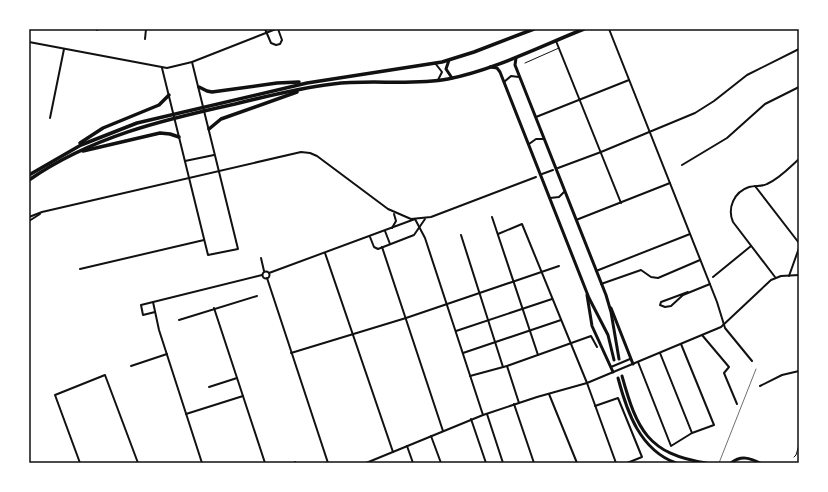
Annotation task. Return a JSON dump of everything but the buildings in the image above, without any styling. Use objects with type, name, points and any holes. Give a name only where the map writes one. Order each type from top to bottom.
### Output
[{"type":"main road","points":[[29,180],[95,138],[134,124],[306,82],[449,60],[498,44],[534,29]]},
{"type":"main road","points":[[29,175],[73,152],[149,125],[310,87],[360,82],[436,81],[452,78],[489,67],[584,29]]},
{"type":"main road","points":[[518,55],[514,63],[632,364]]},
{"type":"main road","points":[[449,60],[446,69],[452,78]]},
{"type":"main road","points":[[489,67],[498,69],[586,289],[608,335],[614,360]]},
{"type":"main road","points":[[199,87],[211,92],[275,83],[306,82]]},
{"type":"main road","points":[[209,129],[221,119],[310,87]]},
{"type":"main road","points":[[73,152],[103,128],[160,104],[169,95]]},
{"type":"main road","points":[[73,152],[158,134],[170,134],[179,137]]},
{"type":"main road","points":[[586,289],[592,326],[613,372]]},
{"type":"main road","points":[[608,302],[619,359]]},
{"type":"main road","points":[[622,376],[638,420],[651,440],[661,449],[673,455],[706,463]]},
{"type":"main road","points":[[618,378],[633,419],[641,435],[658,454],[676,463]]},
{"type":"main road","points":[[731,463],[737,459],[745,457],[760,463]]},
{"type":"street","points":[[145,39],[146,29]]},
{"type":"street","points":[[29,42],[162,68],[192,62],[267,33],[277,29],[282,40],[278,45],[271,44],[267,33],[265,29]]},
{"type":"street","points":[[609,29],[710,284],[725,324],[725,328],[752,361]]},
{"type":"street","points":[[556,40],[621,203]]},
{"type":"street","points":[[50,118],[64,49]]},
{"type":"street","points":[[558,168],[695,113],[709,105],[747,75],[799,49]]},
{"type":"street","points":[[162,68],[208,255],[238,249],[192,62]]},
{"type":"street","points":[[435,63],[442,72],[441,77],[436,81]]},
{"type":"street","points":[[504,84],[511,76],[520,78]]},
{"type":"street","points":[[535,117],[629,80]]},
{"type":"street","points":[[682,165],[727,138],[765,104],[799,87]]},
{"type":"street","points":[[528,145],[536,139],[544,139]]},
{"type":"street","points":[[29,217],[42,212],[218,171],[298,153],[310,153],[321,158],[394,213],[415,219]]},
{"type":"street","points":[[185,161],[214,155]]},
{"type":"street","points":[[776,278],[733,222],[730,211],[732,202],[739,193],[754,186],[768,183],[799,159]]},
{"type":"street","points":[[542,174],[553,170]]},
{"type":"street","points":[[264,271],[269,273],[370,237],[415,219],[435,216],[536,177]]},
{"type":"street","points":[[576,220],[670,183]]},
{"type":"street","points":[[754,186],[799,242]]},
{"type":"street","points":[[549,198],[558,198],[564,192]]},
{"type":"street","points":[[29,221],[42,212]]},
{"type":"street","points":[[392,228],[396,221],[394,213]]},
{"type":"street","points":[[492,217],[538,355]]},
{"type":"street","points":[[370,237],[375,248],[382,247],[414,235],[425,218]]},
{"type":"street","points":[[415,219],[425,238],[483,415]]},
{"type":"street","points":[[498,234],[522,224],[587,383],[616,463]]},
{"type":"street","points":[[385,231],[390,244]]},
{"type":"street","points":[[596,271],[690,234]]},
{"type":"street","points":[[461,235],[503,367]]},
{"type":"street","points":[[80,269],[204,240]]},
{"type":"street","points":[[713,277],[751,246]]},
{"type":"street","points":[[382,247],[443,431]]},
{"type":"street","points":[[789,276],[799,248]]},
{"type":"street","points":[[325,253],[393,452]]},
{"type":"street","points":[[261,258],[264,271],[262,275]]},
{"type":"street","points":[[601,284],[641,270],[651,278],[658,278],[700,260]]},
{"type":"street","points":[[291,353],[406,318],[559,266]]},
{"type":"street","points":[[269,273],[267,278],[328,463]]},
{"type":"street","points":[[155,312],[143,315],[141,305],[262,275],[267,278]]},
{"type":"street","points":[[366,463],[483,415],[536,397],[587,383],[702,335],[725,324],[760,290],[776,278],[799,275]]},
{"type":"street","points":[[688,292],[671,306],[665,307],[660,305],[661,302],[688,292],[710,284]]},
{"type":"street","points":[[179,320],[257,296]]},
{"type":"street","points":[[456,331],[552,298]]},
{"type":"street","points":[[152,302],[202,463]]},
{"type":"street","points":[[214,308],[265,463]]},
{"type":"street","points":[[463,353],[561,320]]},
{"type":"street","points":[[702,335],[729,367],[724,373],[737,404]]},
{"type":"street","points":[[470,376],[507,366],[591,336],[597,347]]},
{"type":"street","points":[[638,362],[671,446],[692,434],[714,425],[681,344]]},
{"type":"street","points":[[660,353],[692,434]]},
{"type":"street","points":[[131,366],[167,354]]},
{"type":"street","points":[[611,367],[631,359]]},
{"type":"street","points":[[507,366],[518,403]]},
{"type":"street","points":[[760,386],[782,375],[799,371]]},
{"type":"street","points":[[80,463],[55,395],[106,375],[138,463]]},
{"type":"street","points":[[209,387],[237,378]]},
{"type":"street","points":[[549,394],[577,463]]},
{"type":"street","points":[[186,414],[243,396]]},
{"type":"street","points":[[595,406],[618,398],[642,457],[627,463]]},
{"type":"street","points":[[514,404],[534,463]]},
{"type":"street","points":[[487,414],[503,463]]},
{"type":"street","points":[[471,420],[486,463]]},
{"type":"street","points":[[431,436],[441,463]]},
{"type":"street","points":[[407,446],[413,463]]},
{"type":"lane","points":[[525,63],[559,48]]},
{"type":"lane","points":[[794,457],[799,445]]},
{"type":"railway","points":[[719,463],[756,369]]}]
